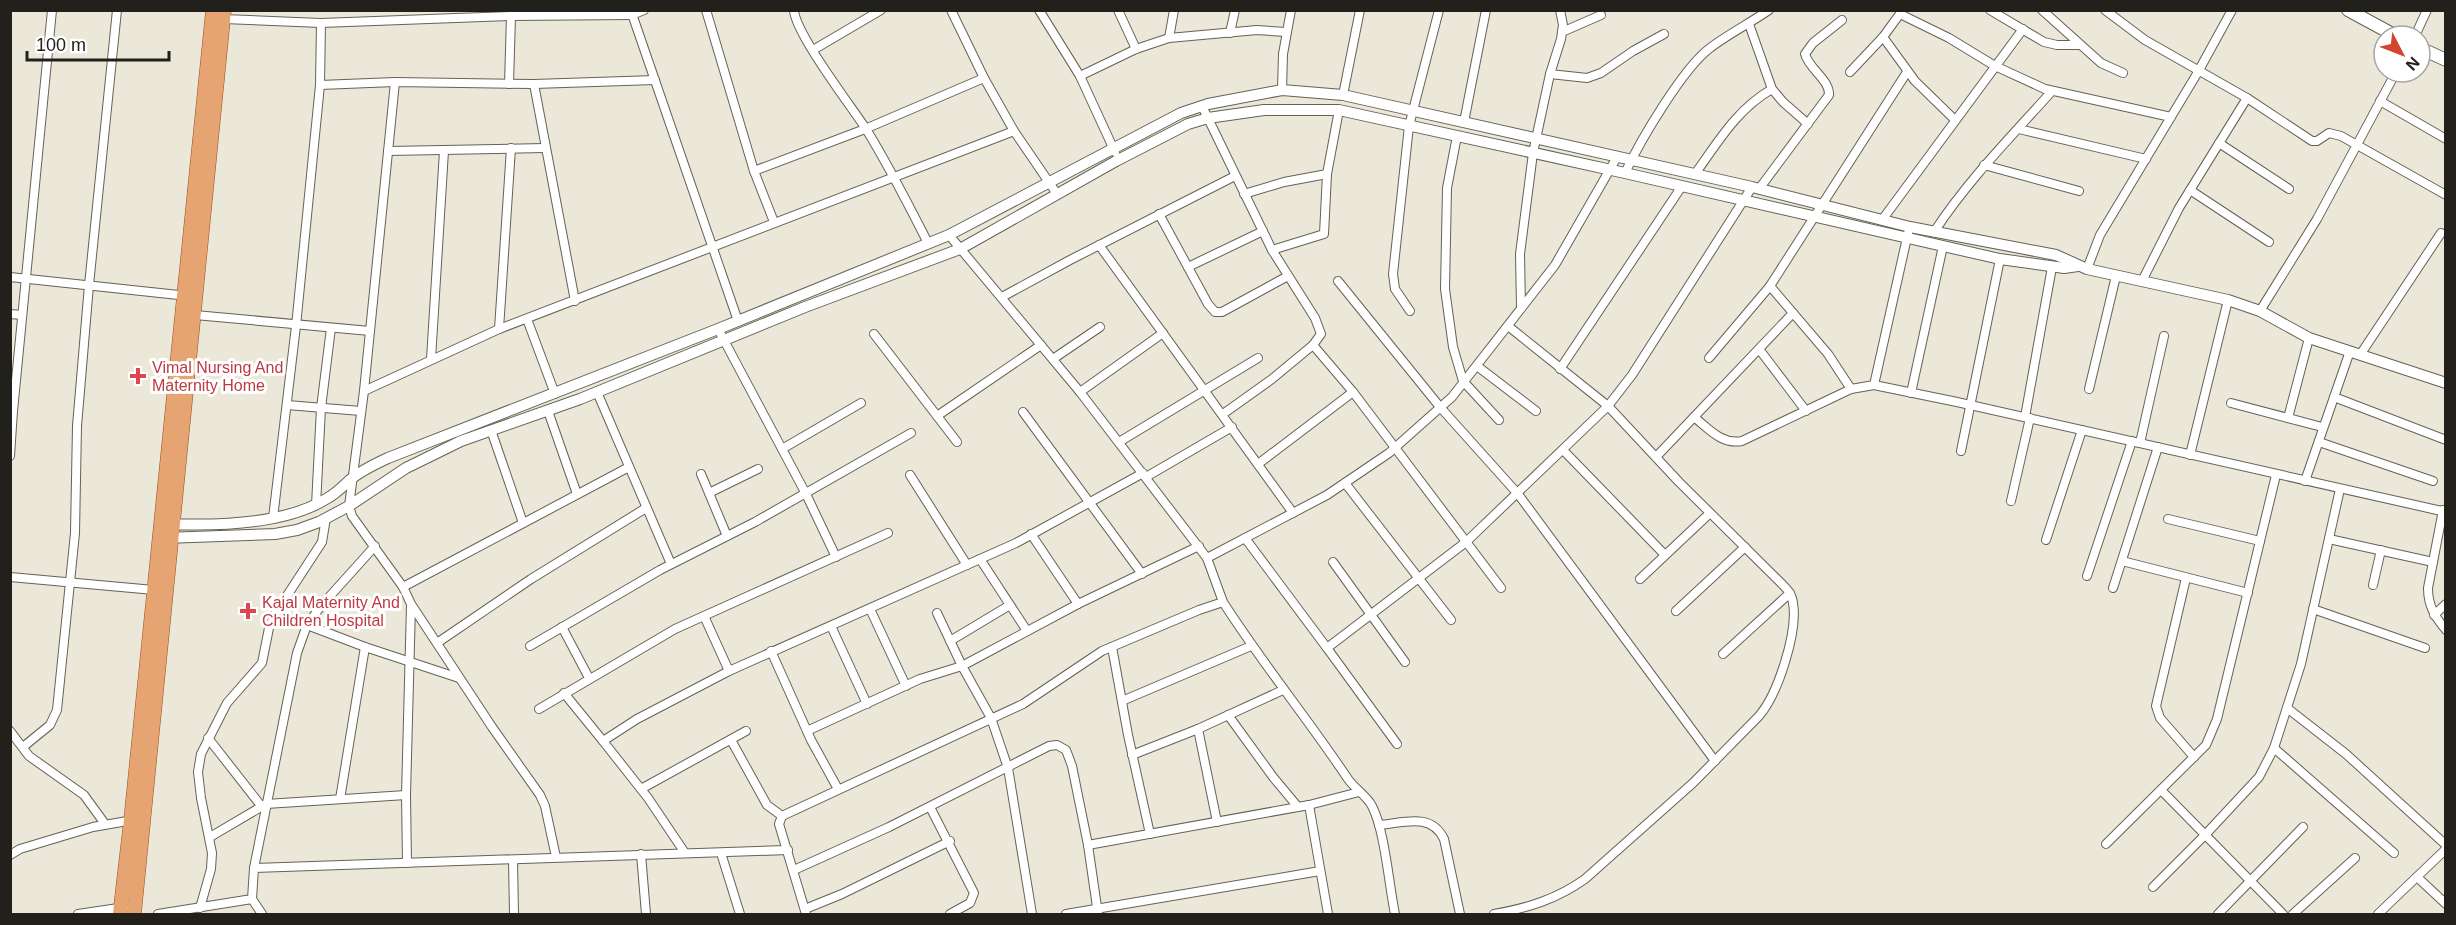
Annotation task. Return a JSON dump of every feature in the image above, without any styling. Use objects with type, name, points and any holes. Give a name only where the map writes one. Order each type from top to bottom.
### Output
[{"type":"main road","points":[[2348,10],[2374,24]]},
{"type":"main road","points":[[127,911],[220,14]]},
{"type":"main road","points":[[167,524],[195,315],[191,296]]},
{"type":"main road","points":[[138,819],[154,590],[166,538]]},
{"type":"street","points":[[10,456],[15,346],[22,315],[26,278],[51,10]]},
{"type":"street","points":[[23,747],[50,725],[57,710],[75,533],[77,426],[89,285],[117,10]]},
{"type":"street","points":[[220,14],[321,22],[631,13],[644,10]]},
{"type":"street","points":[[706,10],[754,171],[774,222]]},
{"type":"street","points":[[794,10],[797,23],[894,177],[928,243]]},
{"type":"street","points":[[813,50],[881,10]]},
{"type":"street","points":[[951,10],[984,78],[1014,131],[1057,194]]},
{"type":"street","points":[[1039,10],[1080,76],[1116,155]]},
{"type":"street","points":[[1118,10],[1136,49]]},
{"type":"street","points":[[1169,38],[1173,10]]},
{"type":"street","points":[[1230,33],[1235,10]]},
{"type":"street","points":[[1282,90],[1281,76],[1291,10]]},
{"type":"street","points":[[1343,95],[1360,10]]},
{"type":"street","points":[[1410,311],[1395,290],[1392,274],[1409,126],[1439,10]]},
{"type":"street","points":[[1464,122],[1486,10]]},
{"type":"street","points":[[1521,309],[1520,254],[1533,153],[1550,74],[1562,32],[1560,10]]},
{"type":"street","points":[[1624,173],[1674,90],[1699,59],[1710,47],[1769,10]]},
{"type":"street","points":[[1990,10],[2044,42],[2057,45],[2079,45]]},
{"type":"street","points":[[2042,10],[2101,63],[2123,73]]},
{"type":"street","points":[[2105,10],[2145,40],[2247,98],[2312,141],[2333,133],[2445,195]]},
{"type":"street","points":[[2083,267],[2232,10]]},
{"type":"street","points":[[2421,24],[2427,10]]},
{"type":"street","points":[[1850,72],[1883,37],[1901,12],[1995,66],[2052,91],[2171,117]]},
{"type":"street","points":[[631,13],[711,249],[738,321]]},
{"type":"street","points":[[1562,32],[1601,15]]},
{"type":"street","points":[[509,84],[511,16]]},
{"type":"street","points":[[1327,648],[1466,542],[1608,406],[1632,375],[1745,200],[1826,100],[1829,90],[1808,62],[1805,54],[1813,43],[1842,21]]},
{"type":"street","points":[[273,518],[296,326],[320,85],[321,22]]},
{"type":"street","points":[[1749,24],[1772,89],[1808,124]]},
{"type":"street","points":[[1882,220],[2024,29]]},
{"type":"street","points":[[1080,76],[1136,49],[1169,38],[1257,30],[1286,32]]},
{"type":"street","points":[[1550,74],[1587,78],[1601,73],[1633,51],[1664,34]]},
{"type":"street","points":[[1883,37],[1907,72],[1955,120]]},
{"type":"street","points":[[1709,358],[1770,286],[1907,72]]},
{"type":"street","points":[[754,171],[865,129],[984,78]]},
{"type":"street","points":[[320,85],[395,82],[534,84],[655,80]]},
{"type":"street","points":[[395,82],[364,391],[349,506],[352,516],[403,587],[411,604],[540,795],[545,806],[556,857]]},
{"type":"street","points":[[534,84],[575,301]]},
{"type":"street","points":[[2260,311],[2317,219],[2389,84]]},
{"type":"street","points":[[1695,174],[1737,116],[1756,98],[1772,89]]},
{"type":"street","points":[[166,538],[275,534],[297,530],[349,506],[406,468],[461,441],[548,411],[665,363],[725,342],[805,307],[960,249],[1057,194],[1181,113],[1202,106],[1282,90],[1343,95],[1695,174],[1910,227],[2056,255],[2083,267],[2116,276],[2228,300],[2260,311],[2309,338],[2445,383]]},
{"type":"street","points":[[1934,232],[1953,203],[1984,165],[2052,91]]},
{"type":"street","points":[[2142,281],[2190,190],[2247,98]]},
{"type":"street","points":[[2380,101],[2445,139]]},
{"type":"street","points":[[1202,106],[1272,250],[1321,334],[1313,345],[1272,379],[1222,414]]},
{"type":"street","points":[[167,524],[199,526],[273,518],[315,505],[335,493],[352,478],[388,458],[555,394],[949,235],[1049,183],[1188,124],[1208,118],[1264,110],[1339,110],[1610,169],[2000,259],[2052,267],[2083,267]]},
{"type":"street","points":[[1272,250],[1324,234],[1327,174],[1339,110]]},
{"type":"street","points":[[2019,129],[2146,159]]},
{"type":"street","points":[[364,391],[499,329],[1014,131]]},
{"type":"street","points":[[1457,136],[1447,188],[1446,289],[1453,346],[1463,381],[1498,420]]},
{"type":"street","points":[[2219,143],[2289,189]]},
{"type":"street","points":[[499,329],[511,148]]},
{"type":"street","points":[[388,151],[545,148]]},
{"type":"street","points":[[431,359],[444,151]]},
{"type":"street","points":[[1207,558],[1345,483],[1394,448],[1452,397],[1555,265],[1617,157]]},
{"type":"street","points":[[1984,165],[2079,191]]},
{"type":"street","points":[[1244,194],[1284,182],[1327,174]]},
{"type":"street","points":[[1002,297],[1235,176]]},
{"type":"street","points":[[1560,369],[1682,186]]},
{"type":"street","points":[[2190,190],[2269,242]]},
{"type":"street","points":[[1159,214],[1208,304],[1215,312],[1222,312],[1288,276]]},
{"type":"street","points":[[1874,386],[1910,227]]},
{"type":"street","points":[[1188,267],[1263,231]]},
{"type":"street","points":[[2305,481],[2322,427],[2355,353],[2441,233]]},
{"type":"street","points":[[949,235],[1080,392],[1199,546],[1207,558],[1223,602],[1251,646],[1359,792],[1372,806],[1379,825],[1395,915]]},
{"type":"street","points":[[1099,245],[1293,513]]},
{"type":"street","points":[[1911,393],[1944,246]]},
{"type":"street","points":[[1961,451],[2000,259]]},
{"type":"street","points":[[2011,501],[2028,418],[2052,267]]},
{"type":"street","points":[[2089,389],[2116,276]]},
{"type":"street","points":[[10,277],[191,296]]},
{"type":"street","points":[[1338,281],[1440,407],[1518,494],[1715,760]]},
{"type":"street","points":[[1770,286],[1828,354],[1851,388]]},
{"type":"street","points":[[2190,454],[2228,300]]},
{"type":"street","points":[[1656,457],[1793,313]]},
{"type":"street","points":[[10,314],[22,315]]},
{"type":"street","points":[[195,315],[370,331]]},
{"type":"street","points":[[527,319],[555,394]]},
{"type":"street","points":[[1053,359],[1100,327]]},
{"type":"street","points":[[1494,915],[1531,907],[1568,891],[1603,863],[1715,760],[1759,716],[1769,705],[1776,689],[1792,622],[1793,603],[1790,593],[1608,406],[1508,327]]},
{"type":"street","points":[[315,505],[321,408],[331,328]]},
{"type":"street","points":[[718,329],[806,494],[836,557]]},
{"type":"street","points":[[1080,392],[1163,333]]},
{"type":"street","points":[[874,334],[957,442]]},
{"type":"street","points":[[2087,576],[2136,442],[2164,336]]},
{"type":"street","points":[[2288,418],[2309,338]]},
{"type":"street","points":[[937,416],[1041,345]]},
{"type":"street","points":[[1313,345],[1353,392],[1501,588]]},
{"type":"street","points":[[1759,349],[1806,411]]},
{"type":"street","points":[[1119,442],[1258,358]]},
{"type":"street","points":[[1477,366],[1536,411]]},
{"type":"street","points":[[1694,417],[1722,440],[1732,443],[1742,441],[1851,388],[1874,386],[1971,405],[2444,511],[2428,599],[2434,615],[2445,630]]},
{"type":"street","points":[[597,392],[671,564]]},
{"type":"street","points":[[1258,464],[1353,392]]},
{"type":"street","points":[[2334,397],[2445,440]]},
{"type":"street","points":[[782,449],[861,403]]},
{"type":"street","points":[[2231,403],[2322,427]]},
{"type":"street","points":[[287,405],[361,411]]},
{"type":"street","points":[[548,411],[577,494]]},
{"type":"street","points":[[1023,412],[1142,574]]},
{"type":"street","points":[[603,741],[637,719],[729,671],[980,559],[1232,427]]},
{"type":"street","points":[[491,430],[523,523]]},
{"type":"street","points":[[2046,540],[2082,430]]},
{"type":"street","points":[[530,646],[671,564],[806,494],[911,433]]},
{"type":"street","points":[[2319,442],[2433,481]]},
{"type":"street","points":[[2113,588],[2158,447]]},
{"type":"street","points":[[1563,450],[1665,555]]},
{"type":"street","points":[[403,587],[629,467]]},
{"type":"street","points":[[709,493],[758,469]]},
{"type":"street","points":[[701,474],[727,536]]},
{"type":"street","points":[[910,475],[967,565]]},
{"type":"street","points":[[2106,844],[2206,745],[2217,719],[2276,475]]},
{"type":"street","points":[[1345,483],[1451,620]]},
{"type":"street","points":[[2153,887],[2259,777],[2274,748],[2301,664],[2340,489]]},
{"type":"street","points":[[437,643],[531,579],[646,508]]},
{"type":"street","points":[[1640,579],[1710,513]]},
{"type":"street","points":[[200,908],[211,868],[210,837],[198,772],[201,754],[228,703],[262,663],[269,628],[275,614],[322,542],[326,518]]},
{"type":"street","points":[[2168,519],[2260,542]]},
{"type":"street","points":[[539,710],[589,678],[675,629],[888,533]]},
{"type":"street","points":[[1031,534],[1078,604]]},
{"type":"street","points":[[1245,538],[1397,744]]},
{"type":"street","points":[[2329,538],[2433,562]]},
{"type":"street","points":[[262,915],[252,899],[254,868],[264,806],[297,652],[307,625],[375,546]]},
{"type":"street","points":[[807,731],[906,686],[962,666],[1078,604],[1199,546]]},
{"type":"street","points":[[1676,611],[1745,547]]},
{"type":"street","points":[[2373,585],[2381,550]]},
{"type":"street","points":[[980,559],[1027,631]]},
{"type":"street","points":[[2122,561],[2248,593]]},
{"type":"street","points":[[1333,562],[1405,662]]},
{"type":"street","points":[[10,577],[154,590]]},
{"type":"street","points":[[2186,578],[2156,706],[2160,718],[2194,757]]},
{"type":"street","points":[[1723,654],[1790,593]]},
{"type":"street","points":[[950,841],[806,912],[779,825],[782,816],[1023,704],[1102,651],[1223,602]]},
{"type":"street","points":[[407,863],[405,795],[411,604]]},
{"type":"street","points":[[2434,615],[2445,604]]},
{"type":"street","points":[[950,641],[1010,605]]},
{"type":"street","points":[[870,609],[906,686]]},
{"type":"street","points":[[2313,609],[2425,648]]},
{"type":"street","points":[[937,613],[962,666],[991,718],[1008,768],[1032,915]]},
{"type":"street","points":[[704,616],[729,671]]},
{"type":"street","points":[[307,625],[365,647],[460,678]]},
{"type":"street","points":[[831,626],[867,704]]},
{"type":"street","points":[[562,627],[589,678]]},
{"type":"street","points":[[1122,701],[1251,646]]},
{"type":"street","points":[[340,799],[365,647]]},
{"type":"street","points":[[1112,647],[1132,755],[1150,834]]},
{"type":"street","points":[[771,651],[807,731],[838,789]]},
{"type":"street","points":[[1132,755],[1198,729],[1283,690]]},
{"type":"street","points":[[564,693],[641,789],[685,854]]},
{"type":"street","points":[[2287,708],[2346,754],[2445,845]]},
{"type":"street","points":[[1228,715],[1298,807]]},
{"type":"street","points":[[1198,729],[1216,822]]},
{"type":"street","points":[[10,731],[29,756],[84,795],[105,824]]},
{"type":"street","points":[[641,789],[746,732]]},
{"type":"street","points":[[208,738],[264,806]]},
{"type":"street","points":[[731,740],[767,805],[782,816]]},
{"type":"street","points":[[794,870],[930,807],[1049,746],[1056,745],[1066,750],[1072,766],[1088,845],[1097,911]]},
{"type":"street","points":[[2274,748],[2394,853]]},
{"type":"street","points":[[2162,791],[2283,915]]},
{"type":"street","points":[[1088,845],[1309,805],[1359,792]]},
{"type":"street","points":[[210,837],[264,806],[405,795]]},
{"type":"street","points":[[1309,805],[1328,915]]},
{"type":"street","points":[[930,807],[950,841],[974,893],[969,903],[950,915]]},
{"type":"street","points":[[11,854],[20,849],[105,824],[138,819]]},
{"type":"street","points":[[1379,825],[1425,821],[1439,829],[1444,839],[1460,915]]},
{"type":"street","points":[[2218,915],[2302,827]]},
{"type":"street","points":[[2378,915],[2445,849]]},
{"type":"street","points":[[254,868],[788,850]]},
{"type":"street","points":[[721,853],[740,915]]},
{"type":"street","points":[[641,854],[646,915]]},
{"type":"street","points":[[2293,915],[2355,858]]},
{"type":"street","points":[[513,860],[514,915]]},
{"type":"street","points":[[1066,915],[1320,871]]},
{"type":"street","points":[[2417,877],[2445,904]]},
{"type":"street","points":[[158,915],[252,899]]},
{"type":"street","points":[[80,914],[127,911]]},
{"type":"place","name":"Vimal Nursing And Maternity Home","points":[[138,376]]},
{"type":"place","name":"Kajal Maternity And Children Hospital","points":[[248,611]]}]
